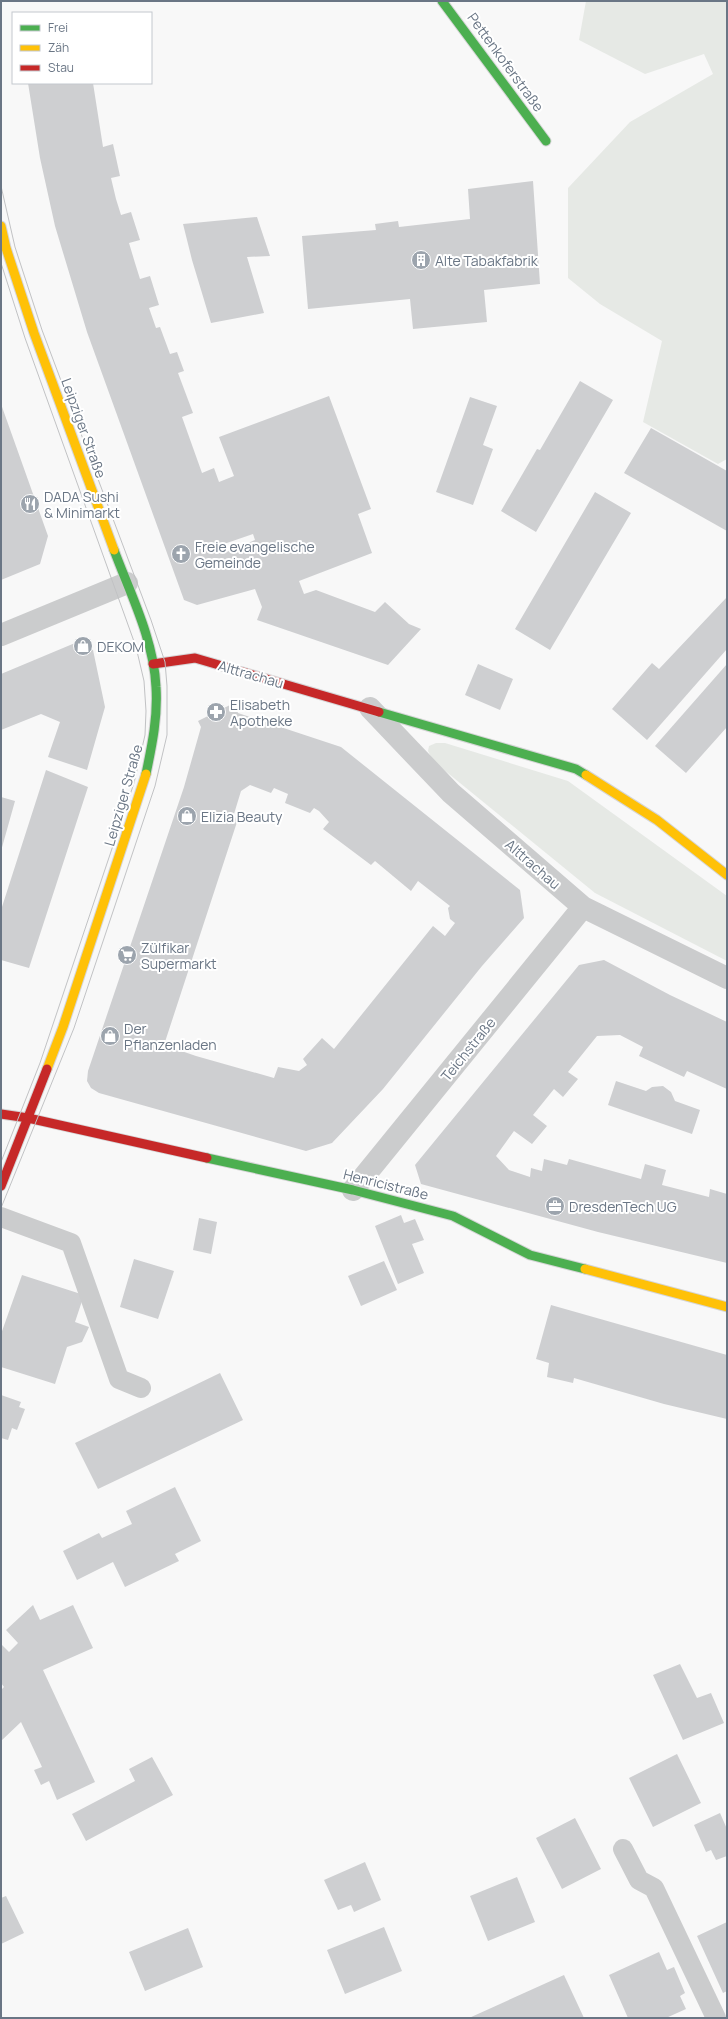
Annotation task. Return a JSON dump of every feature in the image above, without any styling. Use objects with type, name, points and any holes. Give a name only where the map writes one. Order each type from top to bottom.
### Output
[{"type":"street","name":"Pettenkoferstraße","points":[[442,1],[546,141]]},
{"type":"street","name":"Leipziger Straße","points":[[1,226],[6,248],[34,334],[145,633],[153,664],[156,686],[154,738],[144,785],[63,1027],[1,1186]]},
{"type":"street","points":[[1,635],[127,583]]},
{"type":"street","name":"Alttrachau","points":[[153,664],[196,658],[576,769],[657,820],[727,875]]},
{"type":"street","name":"Alttrachau","points":[[370,708],[451,793],[583,907],[727,978]]},
{"type":"street","name":"Teichstraße","points":[[353,1190],[583,907]]},
{"type":"street","name":"Henricistraße","points":[[1,1114],[28,1118],[353,1190],[453,1216],[530,1255],[727,1307]]},
{"type":"lane","points":[[1,1217],[71,1243],[119,1380],[141,1388]]},
{"type":"lane","points":[[623,1849],[639,1880],[654,1888],[716,2018]]},
{"type":"shaded area","points":[[586,1],[727,1],[727,459],[718,464],[643,422],[662,341],[600,304],[568,278],[568,188],[630,122],[713,74],[704,54],[645,74],[579,40]]},
{"type":"shaded area","points":[[436,743],[445,743],[568,781],[727,896],[727,961],[595,893],[433,761],[428,751],[429,746]]},
{"type":"building","points":[[28,84],[93,84],[103,147],[113,144],[120,176],[111,178],[116,199],[121,215],[131,212],[140,240],[129,243],[140,279],[150,276],[159,305],[149,308],[156,328],[160,327],[170,354],[177,352],[184,371],[178,373],[193,413],[182,417],[202,473],[214,468],[219,482],[234,476],[219,437],[329,396],[371,509],[358,514],[372,553],[299,581],[304,594],[316,590],[375,612],[385,602],[409,624],[421,629],[388,665],[257,620],[262,607],[255,589],[197,605],[184,600],[87,332],[55,226],[40,158]],"holes":[[[253,534],[255,540],[224,553],[221,545]]]},
{"type":"building","name":"Alte Tabakfabrik","points":[[533,181],[540,284],[484,290],[487,322],[413,329],[410,299],[308,309],[302,236],[376,230],[375,224],[398,221],[399,227],[470,219],[468,189]]},
{"type":"building","points":[[257,217],[270,256],[247,257],[264,313],[211,323],[183,224]]},
{"type":"building","points":[[580,381],[613,400],[536,532],[501,511],[537,449],[540,450]]},
{"type":"building","points":[[470,397],[497,406],[483,445],[493,449],[473,505],[436,492]]},
{"type":"building","points":[[1,404],[48,536],[40,564],[1,580]]},
{"type":"building","points":[[651,428],[727,471],[727,531],[624,473]]},
{"type":"building","points":[[595,492],[631,513],[550,650],[515,629]]},
{"type":"building","points":[[727,597],[727,649],[647,740],[612,709],[652,663],[659,669]]},
{"type":"building","points":[[75,643],[93,650],[105,707],[87,770],[48,757],[60,722],[41,714],[1,730],[1,674]]},
{"type":"building","points":[[478,664],[513,679],[500,710],[465,695]]},
{"type":"building","points":[[727,664],[727,727],[686,773],[655,746]]},
{"type":"building","points":[[234,703],[238,713],[341,747],[520,890],[524,918],[482,966],[383,1089],[332,1143],[306,1151],[99,1093],[91,1088],[87,1081],[88,1071],[184,787],[201,727],[198,721]],"holes":[[[250,785],[271,793],[274,788],[288,794],[285,803],[310,813],[314,808],[319,811],[329,822],[323,829],[371,865],[375,861],[411,891],[418,881],[450,906],[448,908],[450,919],[455,923],[445,936],[433,926],[334,1049],[322,1038],[303,1059],[307,1065],[299,1071],[278,1067],[274,1078],[196,1056],[164,1045],[237,822],[234,814],[241,791]]]},
{"type":"building","points":[[46,770],[88,787],[29,968],[1,960],[1,910]]},
{"type":"building","points":[[1,797],[15,801],[1,851]]},
{"type":"building","points":[[604,960],[670,995],[727,1022],[727,1089],[687,1071],[684,1077],[639,1056],[643,1047],[620,1035],[597,1036],[568,1072],[578,1079],[563,1097],[554,1089],[533,1115],[547,1126],[532,1144],[514,1131],[496,1156],[509,1170],[530,1177],[531,1168],[542,1171],[544,1159],[567,1165],[569,1159],[641,1179],[645,1164],[666,1170],[662,1185],[709,1197],[710,1189],[727,1194],[727,1263],[598,1232],[421,1184],[415,1165],[579,965]]},
{"type":"building","points":[[616,1081],[646,1091],[652,1087],[663,1086],[671,1092],[675,1101],[700,1110],[692,1134],[608,1105]]},
{"type":"building","points":[[401,1215],[404,1223],[415,1219],[424,1240],[412,1244],[424,1273],[398,1284],[375,1226]]},
{"type":"building","points":[[199,1218],[217,1222],[211,1254],[193,1250]]},
{"type":"building","points":[[134,1259],[174,1271],[158,1319],[120,1307]]},
{"type":"building","points":[[384,1261],[397,1290],[361,1306],[348,1276]]},
{"type":"building","points":[[22,1275],[84,1295],[75,1322],[89,1327],[82,1342],[67,1347],[55,1384],[1,1367],[1,1334]]},
{"type":"building","points":[[551,1305],[727,1355],[727,1419],[664,1404],[574,1378],[573,1383],[547,1377],[549,1363],[536,1359]]},
{"type":"building","points":[[220,1373],[243,1420],[98,1489],[75,1443]]},
{"type":"building","points":[[1,1395],[21,1402],[19,1407],[25,1409],[17,1430],[12,1428],[8,1440],[1,1438]]},
{"type":"building","points":[[175,1487],[201,1541],[175,1554],[179,1561],[125,1587],[113,1562],[77,1580],[63,1551],[99,1533],[102,1538],[132,1524],[126,1511]]},
{"type":"building","points":[[33,1605],[40,1620],[73,1605],[93,1648],[43,1670],[95,1782],[57,1800],[49,1781],[41,1785],[34,1770],[42,1767],[21,1722],[1,1741],[1,1690],[4,1687],[1,1683],[1,1644],[9,1652],[18,1643],[6,1630]]},
{"type":"building","points":[[680,1664],[697,1698],[711,1693],[724,1723],[683,1740],[653,1675]]},
{"type":"building","points":[[677,1754],[701,1803],[653,1827],[629,1778]]},
{"type":"building","points":[[152,1757],[173,1795],[86,1841],[72,1814],[135,1781],[129,1769]]},
{"type":"building","points":[[720,1813],[727,1829],[727,1856],[716,1860],[711,1850],[706,1852],[694,1825]]},
{"type":"building","points":[[575,1818],[601,1869],[562,1889],[536,1838]]},
{"type":"building","points":[[365,1862],[381,1900],[354,1912],[351,1905],[338,1910],[324,1880]]},
{"type":"building","points":[[517,1877],[535,1922],[488,1941],[470,1896]]},
{"type":"building","points":[[6,1896],[24,1933],[1,1944],[1,1898]]},
{"type":"building","points":[[727,1922],[727,1991],[723,1993],[697,1936]]},
{"type":"building","points":[[384,1927],[402,1971],[345,1994],[327,1950]]},
{"type":"building","points":[[188,1928],[203,1967],[145,1991],[129,1952]]},
{"type":"building","points":[[659,1952],[667,1970],[674,1967],[685,1993],[680,1996],[686,2009],[666,2018],[628,2018],[609,1975]]},
{"type":"building","points":[[564,1975],[584,2018],[469,2018]]},
{"type":"tram line","points":[[1,186],[15,247],[42,330],[151,620],[165,662],[167,686],[167,735],[155,786],[74,1028],[1,1208]]},
{"type":"tram line","points":[[1,263],[25,338],[136,647],[144,681],[146,711],[145,735],[134,783],[40,1063],[1,1162]]},
{"type":"traffic: fast","points":[[442,1],[546,141]]},
{"type":"traffic: fast","points":[[114,550],[146,634],[154,669],[156,687],[155,720],[146,774]]},
{"type":"traffic: fast","points":[[379,712],[576,769],[586,775]]},
{"type":"traffic: fast","points":[[207,1158],[353,1190],[453,1216],[530,1255],[585,1269]]},
{"type":"traffic: slow","points":[[1,226],[6,248],[34,333],[114,550]]},
{"type":"traffic: slow","points":[[47,1069],[63,1027],[146,774]]},
{"type":"traffic: slow","points":[[586,775],[657,820],[727,875]]},
{"type":"traffic: slow","points":[[585,1269],[727,1307]]},
{"type":"traffic: jam","points":[[153,664],[195,658],[379,712]]},
{"type":"traffic: jam","points":[[1,1186],[47,1069]]},
{"type":"traffic: jam","points":[[1,1114],[28,1118],[207,1158]]},
{"type":"place","name":"Alte Tabakfabrik","points":[[421,260]]},
{"type":"place","name":"DADA Sushi & Minimarkt","points":[[30,504]]},
{"type":"place","name":"Freie evangelische Gemeinde","points":[[181,554]]},
{"type":"place","name":"DEKOM","points":[[83,646]]},
{"type":"place","name":"Elisabeth Apotheke","points":[[216,712]]},
{"type":"place","name":"Elizia Beauty","points":[[187,816]]},
{"type":"place","name":"Zülfikar Supermarkt","points":[[127,955]]},
{"type":"place","name":"Der Pflanzenladen","points":[[110,1036]]},
{"type":"place","name":"DresdenTech UG","points":[[555,1206]]}]
